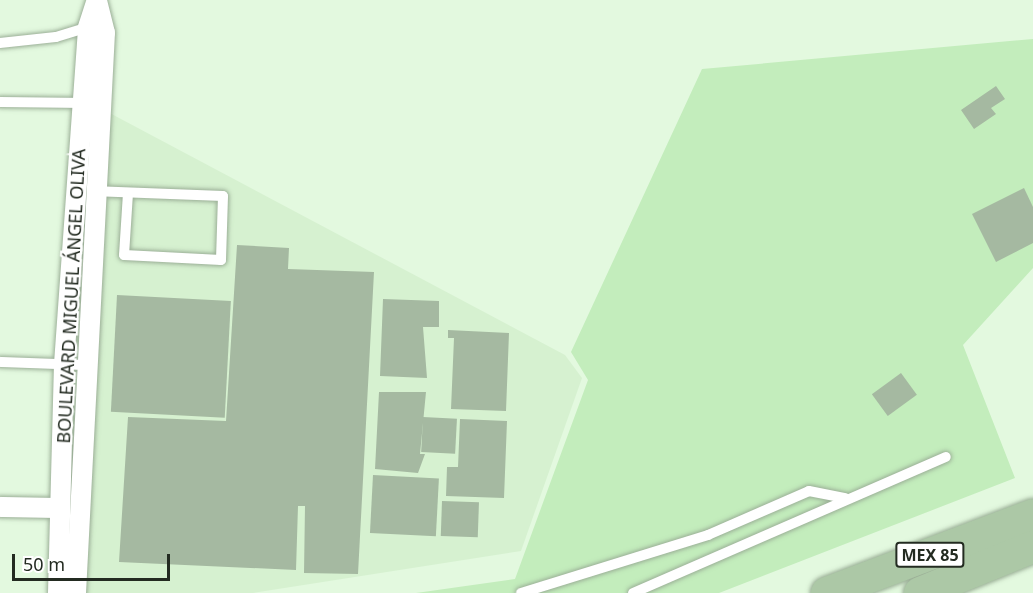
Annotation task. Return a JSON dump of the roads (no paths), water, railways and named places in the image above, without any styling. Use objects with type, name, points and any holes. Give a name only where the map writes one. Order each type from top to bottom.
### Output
[{"type":"main road","name":"MEX 85","points":[[827,593],[1033,515]]},
{"type":"main road","name":"MEX 85","points":[[920,593],[1033,547]]},
{"type":"street","name":"BOULEVARD MIGUEL ÁNGEL OLIVA","points":[[58,593],[64,364],[77,190],[92,103],[97,0]]},
{"type":"street","name":"BOULEVARD MIGUEL ÁNGEL OLIVA","points":[[76,593],[86,365],[98,191],[92,103]]},
{"type":"street","points":[[0,507],[60,508]]},
{"type":"lane","points":[[0,43],[56,37],[96,26]]},
{"type":"lane","points":[[0,102],[92,103]]},
{"type":"lane","points":[[77,190],[128,194],[223,196],[220,260],[124,255],[128,194]]},
{"type":"lane","points":[[0,362],[86,365]]},
{"type":"lane","points":[[633,593],[845,498],[946,457]]},
{"type":"lane","points":[[520,593],[708,535],[809,491],[845,498]]}]
